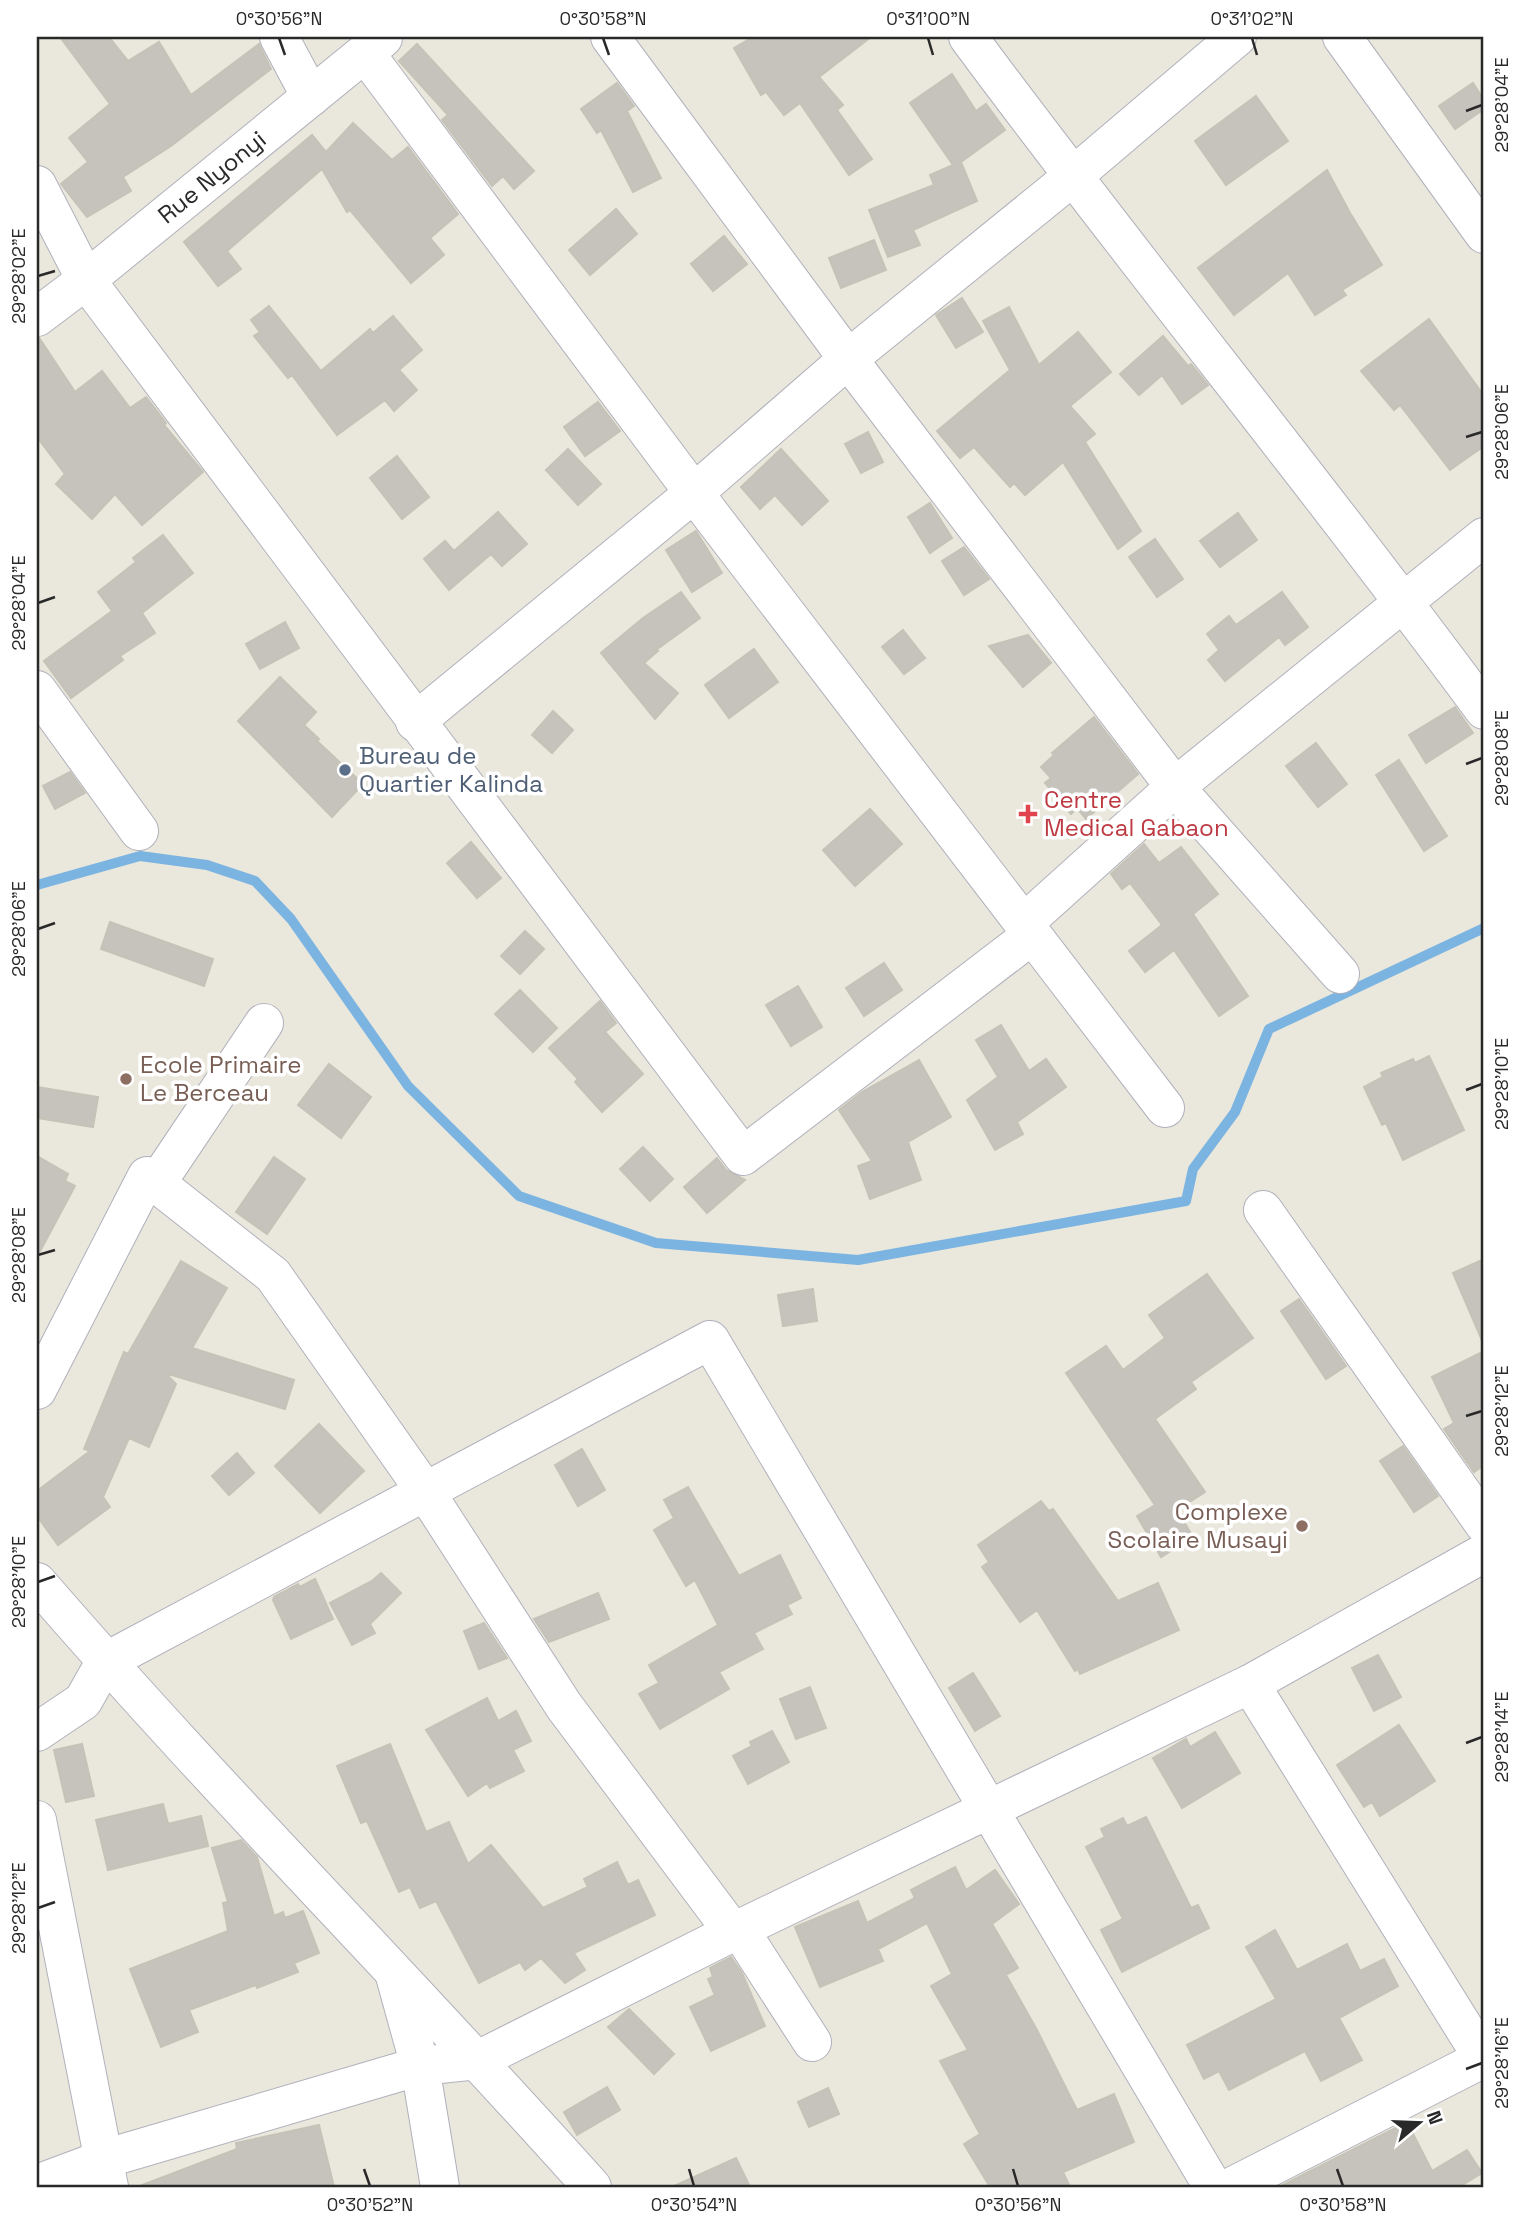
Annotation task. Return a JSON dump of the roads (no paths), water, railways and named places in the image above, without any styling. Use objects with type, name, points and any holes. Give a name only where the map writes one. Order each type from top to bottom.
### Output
[{"type":"street","points":[[279,37],[311,97]]},
{"type":"street","points":[[610,37],[848,359],[1175,787],[1340,974]]},
{"type":"street","points":[[968,37],[1072,177],[1405,602],[1484,710]]},
{"type":"street","points":[[415,722],[694,493],[848,359],[1072,177],[1237,37]]},
{"type":"street","points":[[1342,37],[1484,234]]},
{"type":"street","points":[[375,45],[694,493],[1165,1108]]},
{"type":"street","name":"Rue Nyonyi","points":[[37,317],[375,45]]},
{"type":"street","points":[[37,185],[86,280],[743,1156],[1027,930],[1175,787],[1484,537]]},
{"type":"street","points":[[37,690],[139,831]]},
{"type":"street","points":[[156,1184],[264,1023]]},
{"type":"street","points":[[37,1390],[147,1176],[273,1275],[425,1491],[564,1706],[736,1931],[812,2042]]},
{"type":"street","points":[[1263,1210],[1484,1524]]},
{"type":"street","points":[[37,1732],[83,1701],[106,1662],[710,1340],[1213,2187]]},
{"type":"street","points":[[37,2184],[106,2173],[420,2066],[478,2060],[988,1808],[1250,1684],[1484,1552]]},
{"type":"street","points":[[37,1582],[106,1662],[478,2060],[592,2187]]},
{"type":"street","points":[[1231,2187],[1484,2059],[1250,1684]]},
{"type":"street","points":[[37,1820],[106,2173]]},
{"type":"street","points":[[394,1971],[420,2066],[440,2187]]},
{"type":"waterway","points":[[37,885],[140,856],[207,865],[255,881],[291,919],[408,1086],[519,1196],[656,1243],[858,1260],[1186,1201],[1193,1169],[1235,1112],[1269,1029],[1484,928]]},
{"type":"place","name":"Bureau de Quartier Kalinda","points":[[345,770]]},
{"type":"place","name":"Centre Medical Gabaon","points":[[1028,814]]},
{"type":"place","name":"Ecole Primaire Le Berceau","points":[[126,1079]]},
{"type":"place","name":"Complexe Scolaire Musayi","points":[[1302,1526]]}]
